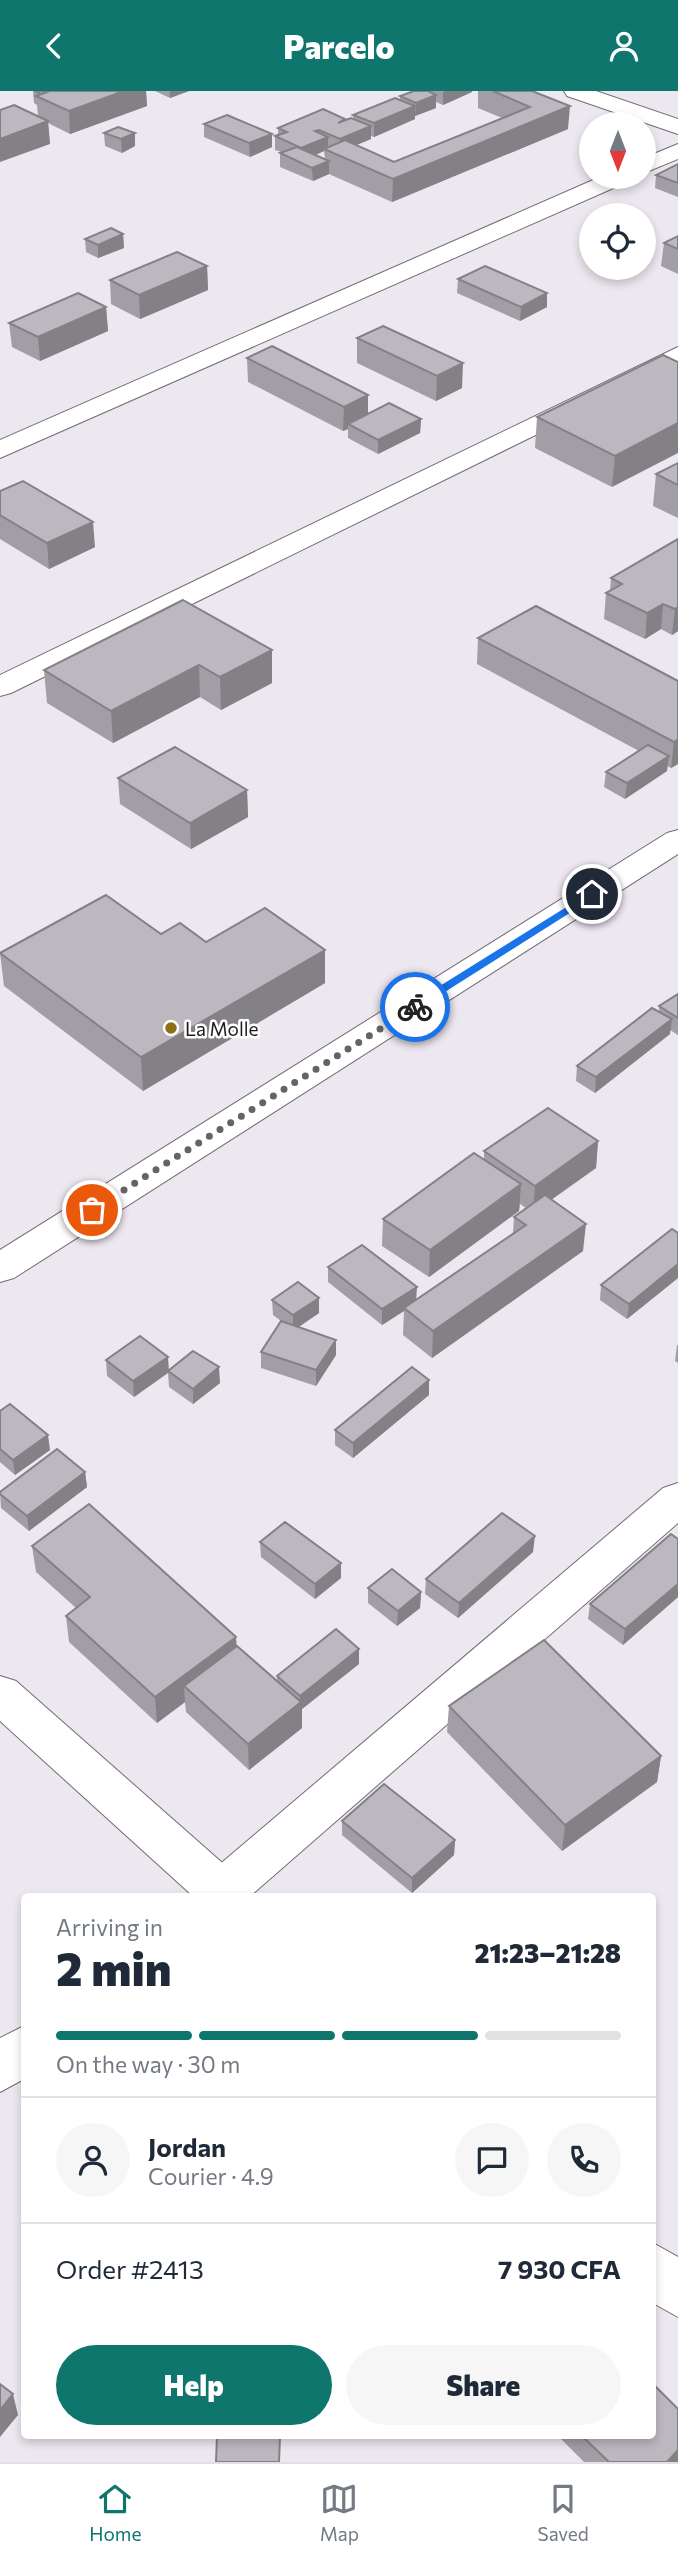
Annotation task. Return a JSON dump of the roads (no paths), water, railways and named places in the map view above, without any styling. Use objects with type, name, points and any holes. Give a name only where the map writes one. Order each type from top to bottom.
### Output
[{"type":"street","points":[[575,91],[678,127]]},
{"type":"street","points":[[656,161],[678,151]]},
{"type":"street","points":[[0,450],[592,189]]},
{"type":"street","points":[[0,687],[678,355]]},
{"type":"street","points":[[0,1268],[678,839]]},
{"type":"street","points":[[225,1893],[678,1499]]},
{"type":"street","points":[[0,1694],[219,1893]]},
{"type":"street","points":[[0,2069],[21,2052]]},
{"type":"street","points":[[656,2272],[678,2291]]},
{"type":"place","name":"La Molle","points":[[171,1028]]}]
